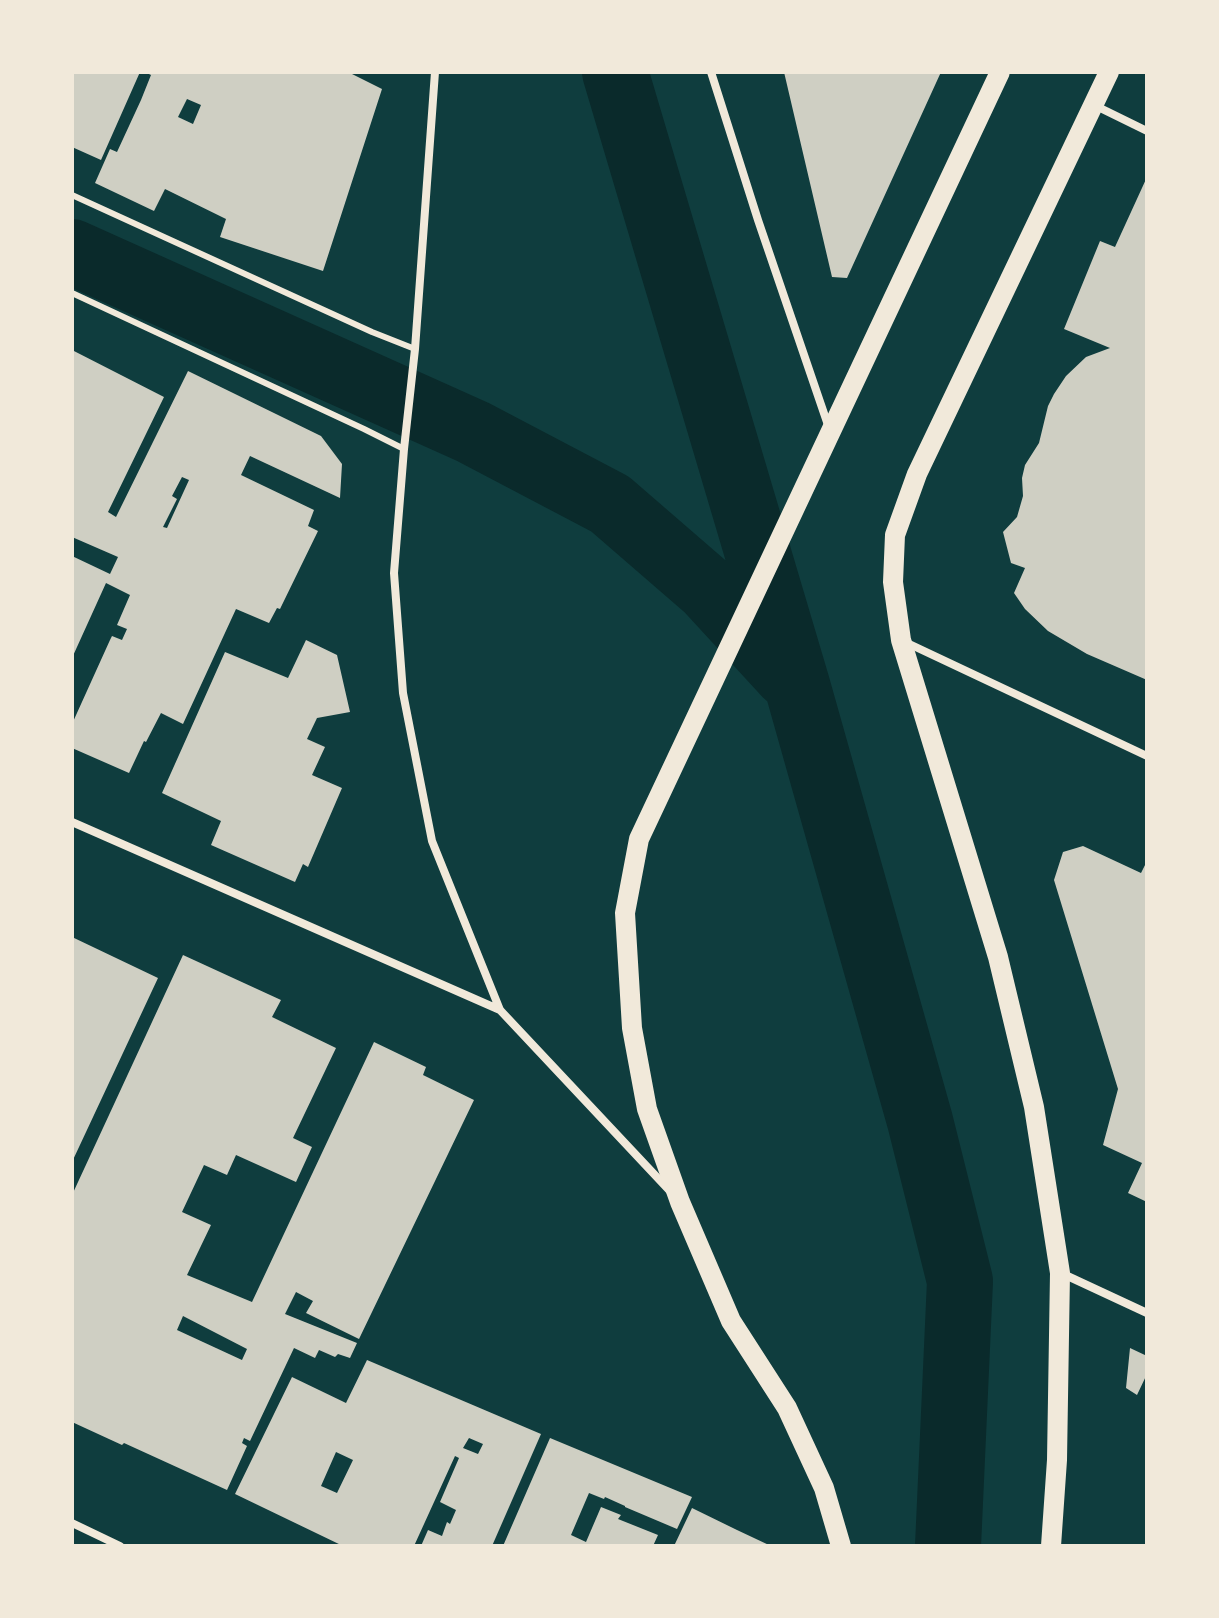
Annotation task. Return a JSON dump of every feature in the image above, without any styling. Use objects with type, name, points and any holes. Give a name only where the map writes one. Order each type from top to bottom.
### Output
[{"type":"main road","points":[[841,1546],[824,1488],[787,1408],[731,1321],[680,1202],[647,1109],[632,1028],[625,913],[639,839],[1000,72]]},
{"type":"main road","points":[[1051,1546],[1057,1460],[1060,1273],[1034,1107],[998,957],[901,640],[893,582],[895,535],[917,474],[1109,72]]},
{"type":"street","points":[[435,72],[415,349],[394,573],[403,693],[432,841],[500,1010],[680,1202]]},
{"type":"street","points":[[711,72],[830,432]]},
{"type":"street","points":[[1093,105],[1147,131]]},
{"type":"street","points":[[901,640],[1147,756]]},
{"type":"street","points":[[72,822],[500,1010]]},
{"type":"street","points":[[1060,1273],[1147,1313]]},
{"type":"street","points":[[72,1523],[120,1546]]},
{"type":"lane","points":[[72,195],[415,349]]},
{"type":"lane","points":[[72,293],[404,449]]},
{"type":"building","points":[[72,72],[140,72],[101,160],[72,147]]},
{"type":"building","points":[[145,72],[348,72],[382,89],[323,271],[220,237],[226,219],[165,189],[154,211],[95,183],[110,149],[117,152],[151,75]],"holes":[[[187,99],[201,105],[193,124],[178,117]]]},
{"type":"building","points":[[784,72],[941,72],[847,278],[832,277]]},
{"type":"building","points":[[1147,177],[1147,680],[1087,654],[1048,631],[1025,609],[1014,593],[1025,568],[1011,563],[1003,532],[1017,517],[1023,496],[1025,465],[1039,443],[1054,394],[1066,376],[1086,357],[1110,348],[1064,329],[1100,241],[1115,247]]},
{"type":"building","points":[[72,350],[164,397],[108,512],[116,517],[188,371],[321,436],[342,464],[340,498],[250,456],[241,475],[314,510],[308,526],[318,531],[280,609],[277,608],[269,623],[236,609],[183,724],[161,713],[129,773],[72,748],[72,724],[110,640],[112,636],[122,640],[127,629],[117,625],[130,595],[106,583],[72,658],[72,556],[110,574],[118,557],[72,537]],"holes":[[[182,477],[189,480],[167,528],[163,527],[177,499],[172,496]]]},
{"type":"building","points":[[306,640],[337,655],[350,712],[317,718],[307,739],[325,747],[312,775],[342,788],[308,867],[303,864],[295,882],[211,845],[221,821],[162,793],[225,652],[288,678]]},
{"type":"building","points":[[1083,846],[1141,873],[1147,861],[1147,1202],[1128,1193],[1142,1163],[1103,1145],[1118,1089],[1054,880],[1063,852]]},
{"type":"building","points":[[72,937],[158,978],[72,1162]]},
{"type":"building","points":[[183,955],[281,1000],[272,1017],[336,1048],[293,1138],[312,1147],[296,1182],[236,1155],[227,1175],[204,1165],[182,1212],[211,1225],[187,1275],[252,1302],[374,1042],[426,1067],[423,1075],[474,1100],[359,1339],[306,1313],[313,1301],[296,1292],[285,1314],[357,1343],[350,1358],[338,1354],[335,1357],[319,1350],[315,1358],[294,1348],[250,1441],[244,1438],[242,1443],[247,1446],[227,1490],[72,1422],[72,1195]],"holes":[[[183,1316],[247,1349],[242,1360],[177,1330]]]},
{"type":"building","points":[[1130,1348],[1147,1356],[1147,1374],[1137,1395],[1126,1388]]},
{"type":"building","points":[[367,1360],[541,1434],[492,1546],[421,1546],[428,1530],[442,1536],[456,1510],[440,1502],[459,1458],[455,1456],[414,1546],[343,1546],[235,1494],[292,1377],[346,1403]],"holes":[[[469,1438],[483,1444],[478,1454],[463,1448]],[[336,1452],[353,1460],[337,1493],[321,1486]]]},
{"type":"building","points":[[550,1438],[692,1497],[677,1529],[589,1493],[571,1535],[586,1542],[601,1507],[621,1515],[618,1519],[658,1535],[653,1546],[503,1546]]},
{"type":"building","points":[[692,1508],[737,1530],[771,1546],[674,1546]]},
{"type":"waterway","points":[[615,72],[797,685],[920,1121],[960,1281],[948,1546]]},
{"type":"waterway","points":[[72,252],[473,432],[610,504],[707,588],[787,675]]}]
